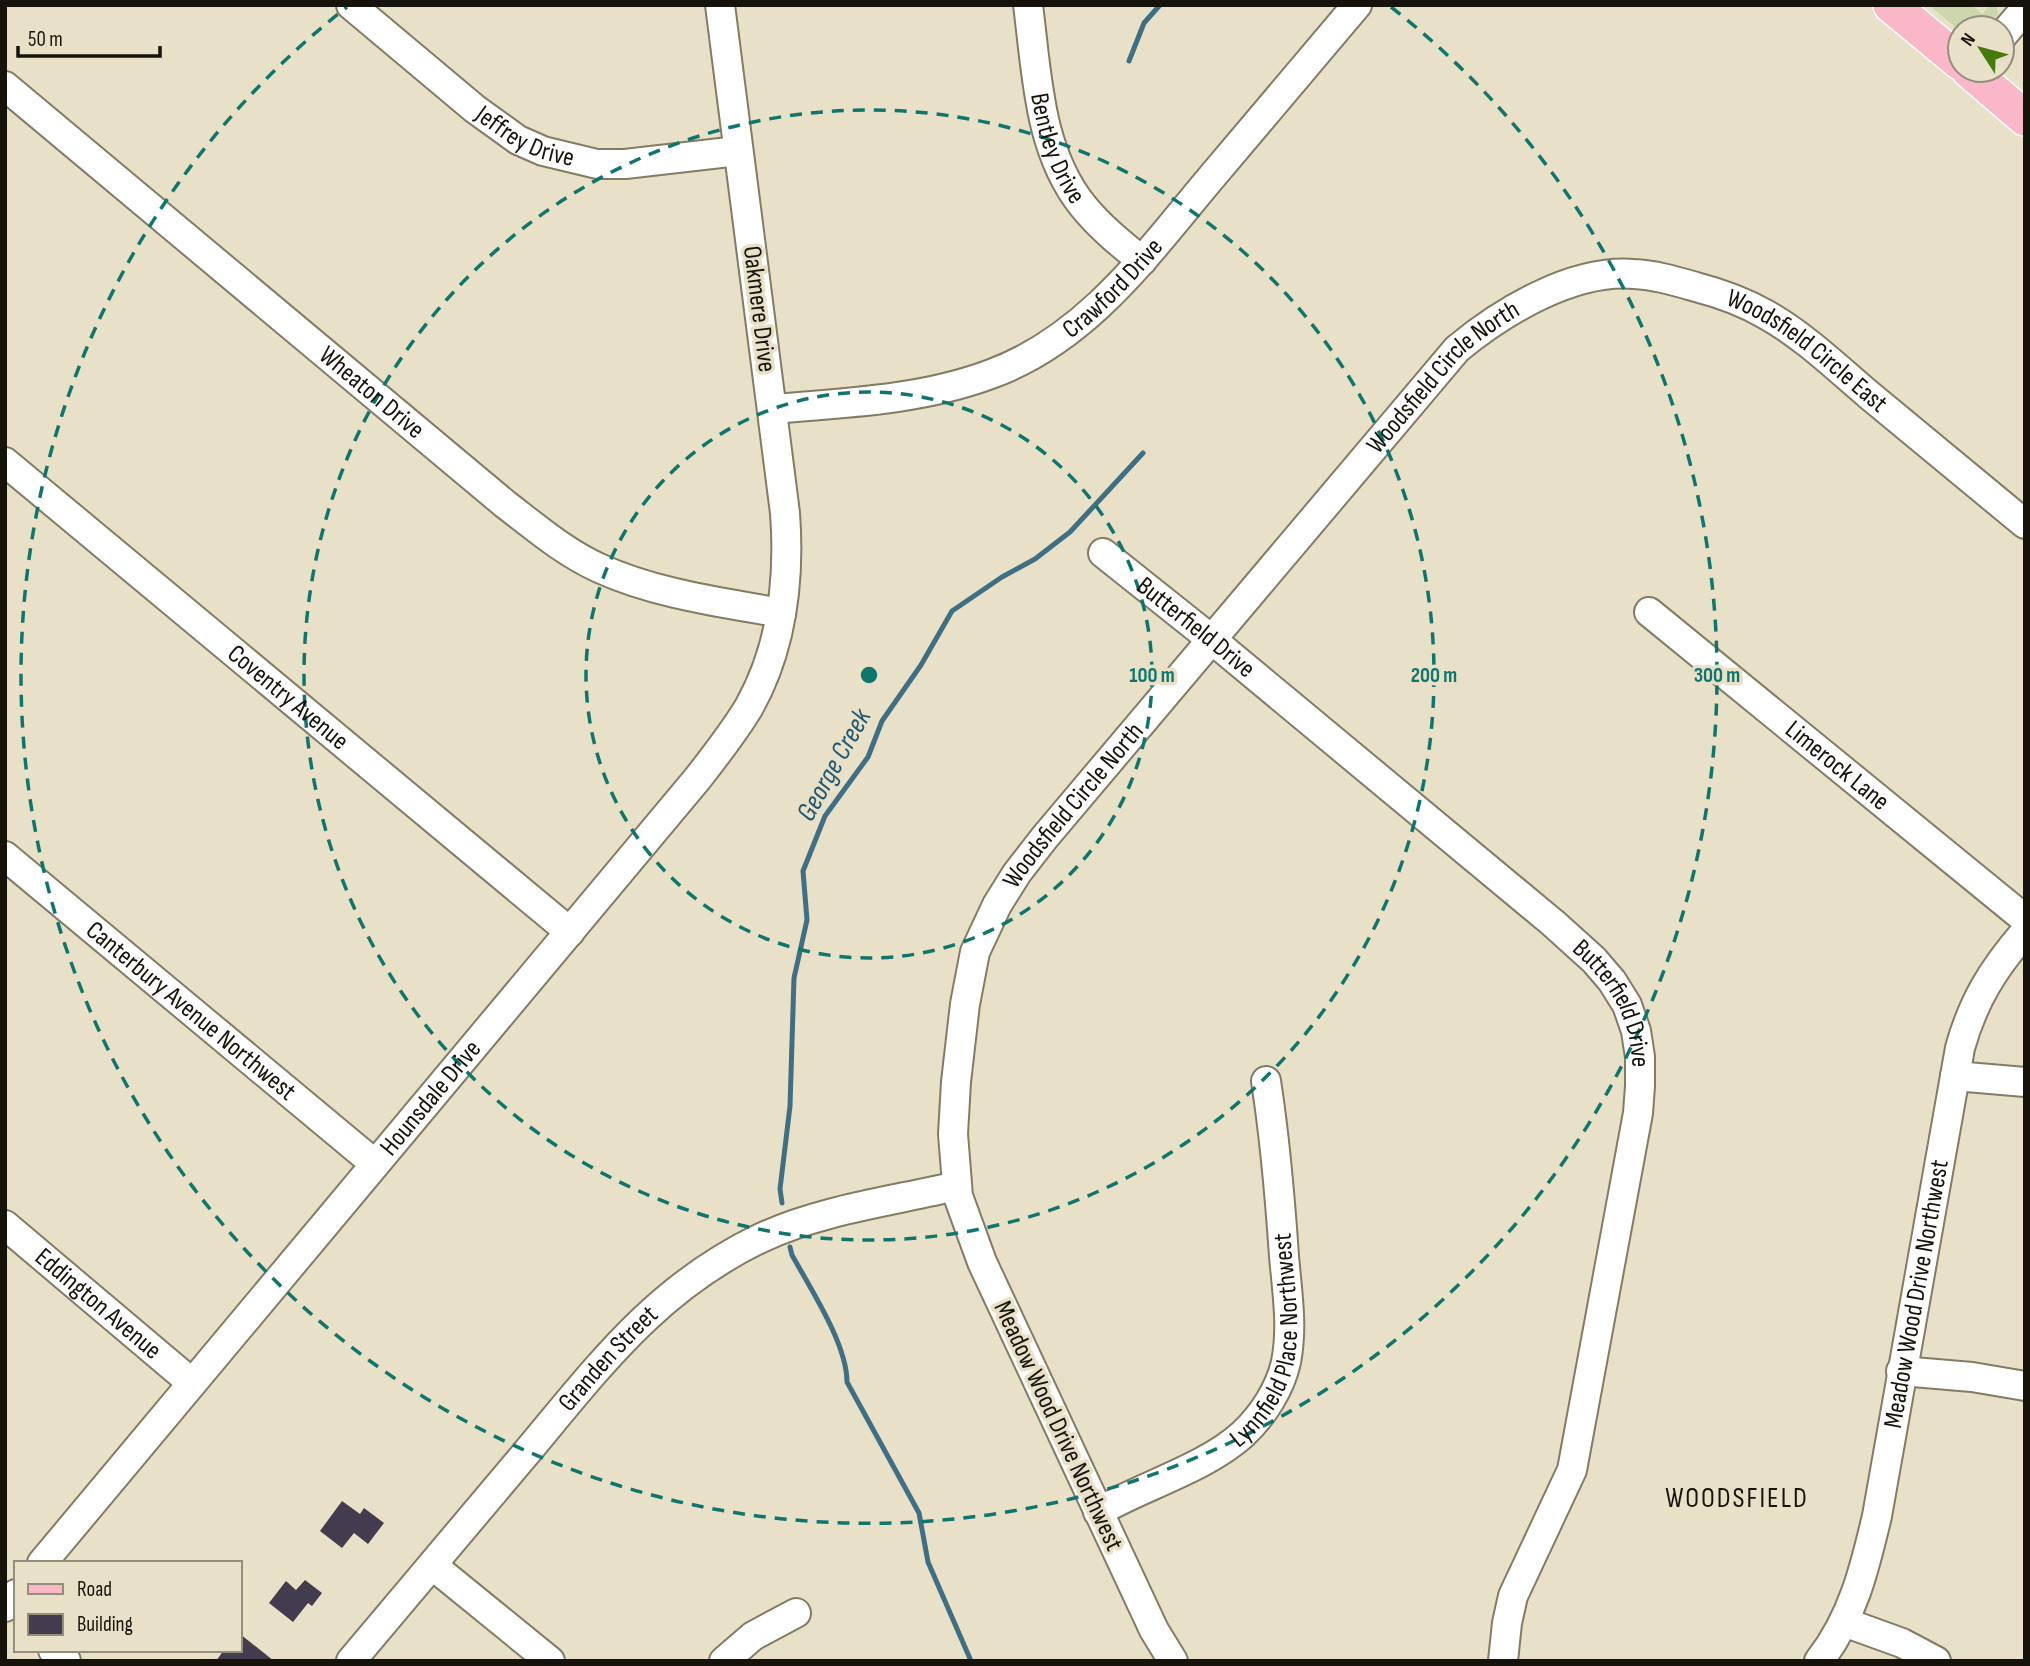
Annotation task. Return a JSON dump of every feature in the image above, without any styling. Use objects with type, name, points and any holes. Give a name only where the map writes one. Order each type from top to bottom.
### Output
[{"type":"main road","points":[[1891,5],[1946,50]]},
{"type":"main road","points":[[1986,84],[2025,118]]},
{"type":"street","name":"Jeffrey Drive","points":[[351,5],[475,109],[518,139],[543,152],[597,164],[625,164],[738,151]]},
{"type":"street","name":"Oakmere Drive","points":[[720,5],[787,540],[787,569],[781,613]]},
{"type":"street","name":"Bentley Drive","points":[[1028,5],[1042,109],[1054,154],[1081,204],[1099,225],[1142,261]]},
{"type":"street","name":"Crawford Drive","points":[[772,409],[940,390],[993,374],[1043,350],[1101,304],[1142,261],[1357,5]]},
{"type":"street","name":"Wheaton Drive","points":[[5,86],[549,538],[597,567],[646,586],[781,613]]},
{"type":"street","name":"Woodsfield Circle East","points":[[1551,291],[1605,274],[1632,273],[1660,277],[1714,292],[1765,314],[1810,346],[2025,524]]},
{"type":"street","name":"Woodsfield Circle North","points":[[956,1186],[953,1134],[956,1082],[975,952],[985,928],[1017,873],[1457,349],[1502,316],[1551,291]]},
{"type":"street","name":"Coventry Avenue","points":[[5,462],[569,932]]},
{"type":"street","name":"Butterfield Drive","points":[[1103,553],[1211,639],[1553,923],[1594,960],[1627,1005],[1636,1031],[1640,1058],[1638,1113],[1572,1470],[1513,1596],[1503,1661]]},
{"type":"street","name":"Limerock Lane","points":[[1649,612],[2025,919]]},
{"type":"street","name":"Hounsdale Drive","points":[[44,1561],[727,740],[749,707],[765,675],[781,613]]},
{"type":"street","name":"Canterbury Avenue Northwest","points":[[5,856],[375,1164]]},
{"type":"street","name":"Meadow Wood Drive Northwest","points":[[1819,1661],[1844,1622],[1864,1570],[1877,1516],[1962,1039],[1979,995],[1993,972],[2025,932]]},
{"type":"street","points":[[1955,1076],[2025,1082]]},
{"type":"street","name":"Lynnfield Place Northwest","points":[[1098,1512],[1221,1450],[1252,1424],[1276,1391],[1285,1364],[1290,1313],[1266,1081]]},
{"type":"street","name":"Meadow Wood Drive Northwest","points":[[956,1186],[982,1262],[1154,1630],[1173,1661]]},
{"type":"street","name":"Granden Street","points":[[351,1661],[611,1352],[648,1313],[690,1279],[713,1263],[762,1237],[788,1227],[956,1186]]},
{"type":"street","name":"Eddington Avenue","points":[[5,1225],[192,1383]]},
{"type":"street","points":[[1901,1371],[1972,1377],[2025,1386]]},
{"type":"street","points":[[432,1565],[550,1661]]},
{"type":"street","points":[[724,1661],[753,1636],[796,1613]]},
{"type":"street","points":[[1844,1622],[1890,1638],[1936,1661]]},
{"type":"green space","points":[[1929,5],[1972,5],[1982,14],[1946,14],[1946,19]]},
{"type":"green space","points":[[1990,5],[1997,5],[1998,14],[1982,14]]},
{"type":"building","points":[[342,1501],[360,1514],[364,1508],[384,1523],[368,1544],[354,1533],[342,1548],[320,1531]]},
{"type":"building","points":[[305,1580],[322,1593],[312,1606],[308,1603],[293,1622],[269,1603],[286,1581],[296,1590]]},
{"type":"building","points":[[242,1636],[274,1661],[216,1661],[223,1652],[242,1652]]},
{"type":"waterway","name":"George Creek","points":[[1129,61],[1144,23],[1160,5]]},
{"type":"waterway","name":"George Creek","points":[[782,1203],[780,1189],[790,1106],[794,978],[807,920],[803,871],[825,816],[868,757],[882,721],[921,665],[952,611],[1002,577],[1035,559],[1070,532],[1143,453]]},
{"type":"waterway","points":[[790,1247],[834,1334],[841,1351],[847,1382],[919,1513],[928,1562],[971,1661]]},
{"type":"district","name":"WOODSFIELD","points":[[1737,1498]]}]
